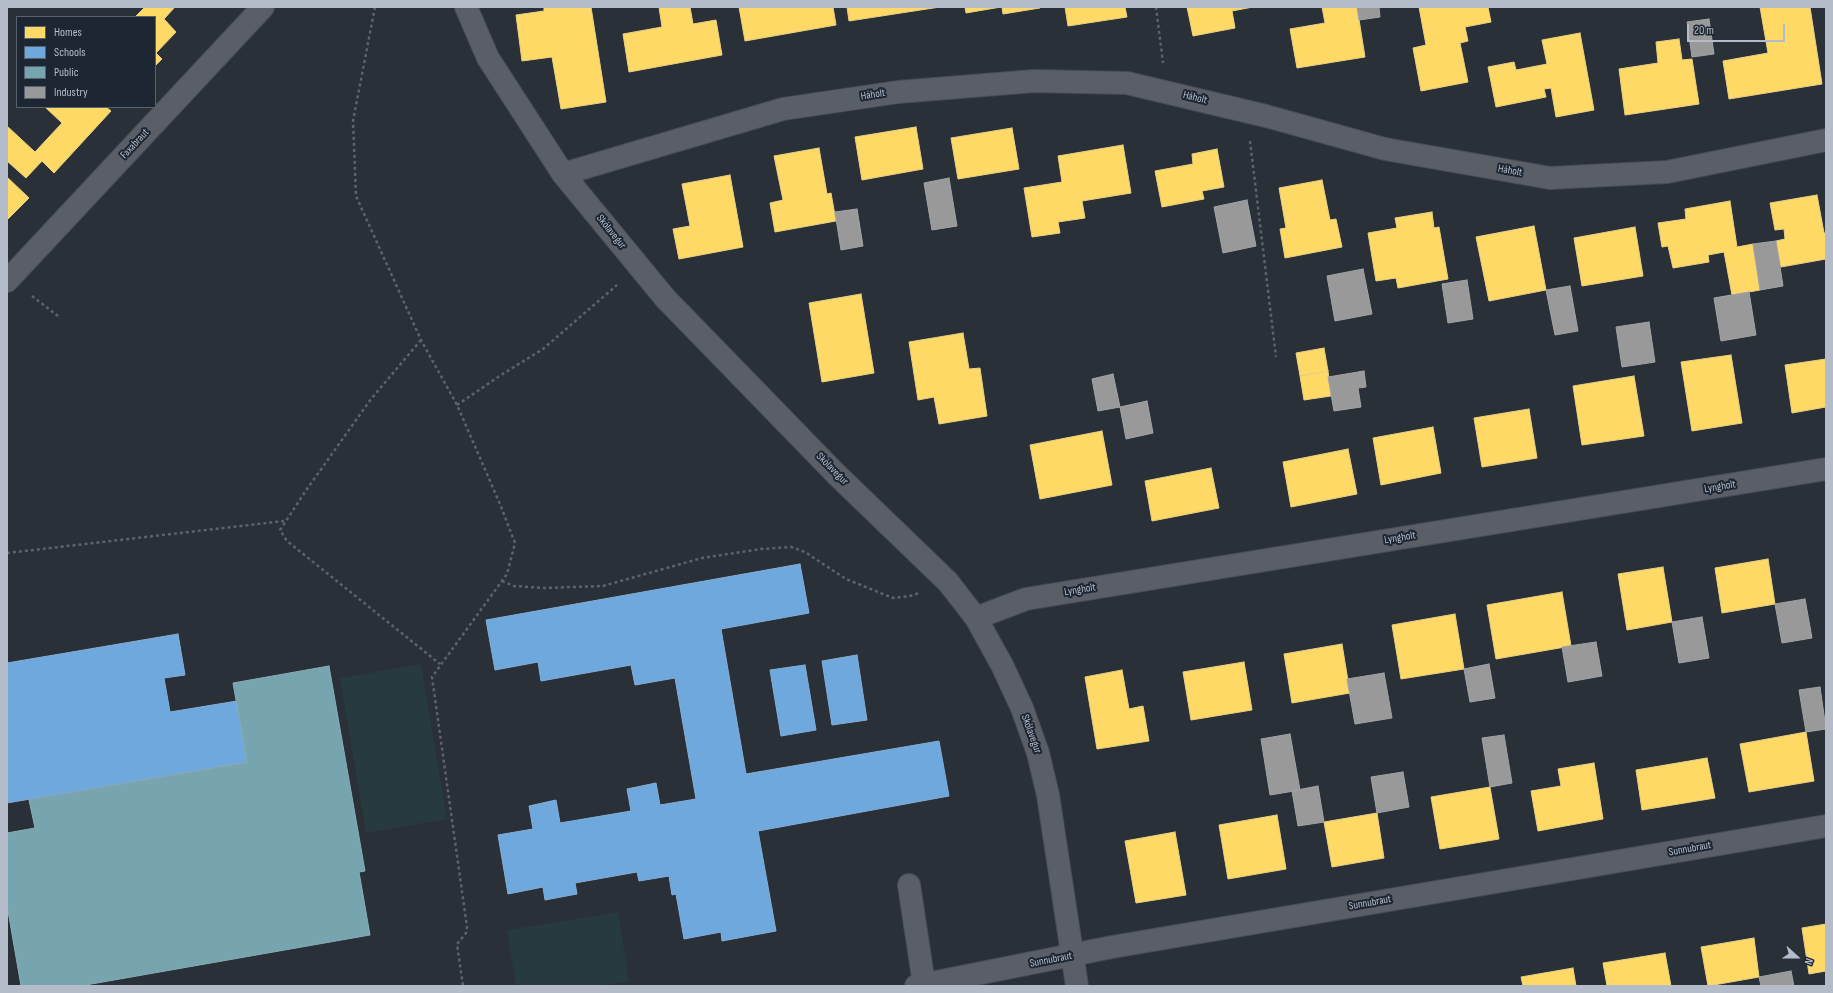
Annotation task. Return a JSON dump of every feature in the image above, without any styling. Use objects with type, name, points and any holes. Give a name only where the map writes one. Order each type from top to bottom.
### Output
[{"type":"street","name":"Faxabraut","points":[[7,281],[263,7]]},
{"type":"street","name":"Skólavegur","points":[[466,7],[488,58],[563,174],[665,298],[836,474],[948,582],[976,618],[1015,694],[1038,753],[1048,795],[1077,986]]},
{"type":"street","name":"Háholt","points":[[563,174],[783,110],[898,92],[1034,81],[1127,83],[1167,91],[1247,111],[1385,149],[1550,178],[1667,172],[1826,140]]},
{"type":"street","name":"Lyngholt","points":[[976,618],[1026,599],[1826,469]]},
{"type":"street","name":"Sunnubraut","points":[[920,985],[995,979],[1072,956],[1112,947],[1826,826]]},
{"type":"street","points":[[909,885],[920,985]]},
{"type":"path","points":[[375,7],[353,122],[356,196],[421,340],[457,405],[500,504],[515,543],[507,574],[432,677],[467,927],[466,933],[457,944],[463,986]]},
{"type":"path","points":[[1156,7],[1167,91]]},
{"type":"path","points":[[1247,111],[1276,357]]},
{"type":"path","points":[[457,405],[543,349],[639,266]]},
{"type":"path","points":[[27,292],[58,316]]},
{"type":"path","points":[[421,340],[370,399],[284,521],[280,530],[287,541],[440,664]]},
{"type":"path","points":[[7,553],[284,521]]},
{"type":"path","points":[[502,581],[514,586],[544,588],[603,586],[702,558],[761,549],[791,547],[805,552],[846,578],[893,598],[910,596],[948,582]]},
{"type":"green space","points":[[421,664],[447,819],[366,833],[340,678]]},
{"type":"green space","points":[[618,912],[629,981],[600,986],[516,986],[507,930]]},
{"type":"building: Homes","points":[[145,7],[175,7],[164,19],[176,32],[156,53],[156,16],[136,16]]},
{"type":"building: Homes","points":[[544,7],[591,7],[606,102],[561,109],[552,57],[522,61],[516,15],[544,11]]},
{"type":"building: Homes","points":[[659,7],[690,7],[693,24],[716,20],[722,55],[629,72],[623,34],[662,27]]},
{"type":"building: Homes","points":[[739,7],[833,7],[836,25],[745,41]]},
{"type":"building: Homes","points":[[847,7],[940,7],[849,21]]},
{"type":"building: Homes","points":[[965,7],[1001,7],[966,13]]},
{"type":"building: Homes","points":[[1002,7],[1040,7],[1040,8],[1003,14]]},
{"type":"building: Homes","points":[[1065,7],[1125,7],[1127,17],[1068,26]]},
{"type":"building: Homes","points":[[1187,7],[1253,7],[1232,11],[1235,28],[1193,36]]},
{"type":"building: Homes","points":[[1322,7],[1357,7],[1365,57],[1297,68],[1290,29],[1325,23]]},
{"type":"building: Homes","points":[[1419,7],[1488,7],[1491,22],[1465,27],[1468,41],[1460,43],[1468,82],[1421,91],[1413,48],[1426,45]]},
{"type":"building: Homes","points":[[1760,7],[1810,7],[1822,84],[1729,99],[1723,61],[1768,53]]},
{"type":"building: Homes","points":[[1580,33],[1594,110],[1556,117],[1551,88],[1544,89],[1546,97],[1496,107],[1488,67],[1514,62],[1516,70],[1547,64],[1542,40]]},
{"type":"building: Homes","points":[[1679,39],[1682,60],[1692,59],[1699,104],[1625,115],[1619,69],[1658,63],[1656,42]]},
{"type":"building: Homes","points":[[156,53],[162,59],[156,65]]},
{"type":"building: Homes","points":[[46,108],[107,108],[111,111],[54,173],[42,161],[26,178],[7,161],[7,126],[35,152],[62,123]]},
{"type":"building: Homes","points":[[916,127],[923,169],[862,180],[855,137]]},
{"type":"building: Homes","points":[[1012,128],[1019,169],[958,179],[951,138]]},
{"type":"building: Homes","points":[[1123,145],[1131,193],[1082,201],[1085,218],[1058,222],[1060,233],[1032,237],[1024,188],[1062,182],[1058,156]]},
{"type":"building: Homes","points":[[819,148],[827,194],[831,193],[836,221],[775,232],[770,203],[783,200],[774,156]]},
{"type":"building: Homes","points":[[1217,149],[1224,187],[1202,191],[1204,199],[1162,207],[1155,171],[1193,164],[1192,154]]},
{"type":"building: Homes","points":[[730,175],[743,247],[679,259],[673,229],[690,226],[682,184]]},
{"type":"building: Homes","points":[[7,177],[29,198],[7,220]]},
{"type":"building: Homes","points":[[1322,180],[1330,220],[1336,219],[1342,247],[1285,258],[1280,229],[1286,228],[1279,188]]},
{"type":"building: Homes","points":[[1817,195],[1824,233],[1826,233],[1826,259],[1781,267],[1776,241],[1785,239],[1784,229],[1775,230],[1770,203]]},
{"type":"building: Homes","points":[[1730,201],[1737,247],[1753,244],[1760,290],[1732,295],[1724,252],[1708,255],[1709,262],[1673,268],[1668,246],[1662,247],[1658,223],[1686,219],[1685,209]]},
{"type":"building: Homes","points":[[1432,212],[1434,228],[1439,227],[1448,279],[1398,288],[1396,278],[1376,281],[1368,233],[1397,228],[1395,218]]},
{"type":"building: Homes","points":[[1534,226],[1546,290],[1489,301],[1476,237]]},
{"type":"building: Homes","points":[[1635,227],[1643,276],[1582,286],[1574,238]]},
{"type":"building: Homes","points":[[861,294],[874,373],[822,382],[809,303]]},
{"type":"building: Homes","points":[[963,333],[969,369],[980,368],[987,416],[939,424],[934,397],[918,400],[909,342]]},
{"type":"building: Homes","points":[[1324,348],[1328,371],[1300,376],[1296,353]]},
{"type":"building: Homes","points":[[1731,355],[1742,423],[1692,431],[1681,362]]},
{"type":"building: Homes","points":[[1826,359],[1826,407],[1792,413],[1785,365]]},
{"type":"building: Homes","points":[[1328,371],[1331,396],[1304,400],[1300,376]]},
{"type":"building: Homes","points":[[1634,376],[1644,436],[1582,445],[1573,386]]},
{"type":"building: Homes","points":[[1529,409],[1537,458],[1482,467],[1474,418]]},
{"type":"building: Homes","points":[[1433,427],[1441,473],[1381,485],[1373,438]]},
{"type":"building: Homes","points":[[1102,431],[1112,485],[1040,499],[1030,445]]},
{"type":"building: Homes","points":[[1348,449],[1357,494],[1291,507],[1283,462]]},
{"type":"building: Homes","points":[[1211,468],[1219,508],[1152,521],[1145,481]]},
{"type":"building: Homes","points":[[1768,559],[1775,604],[1722,613],[1715,568]]},
{"type":"building: Homes","points":[[1663,567],[1672,622],[1627,630],[1618,574]]},
{"type":"building: Homes","points":[[1562,592],[1571,646],[1496,659],[1487,605]]},
{"type":"building: Homes","points":[[1455,614],[1464,669],[1401,679],[1392,625]]},
{"type":"building: Homes","points":[[1342,644],[1350,693],[1292,703],[1284,654]]},
{"type":"building: Homes","points":[[1244,662],[1252,710],[1191,720],[1183,672]]},
{"type":"building: Homes","points":[[1122,670],[1129,709],[1143,706],[1149,741],[1097,749],[1085,677]]},
{"type":"building: Homes","points":[[1806,732],[1814,781],[1749,792],[1740,744]]},
{"type":"building: Homes","points":[[1707,758],[1715,798],[1642,810],[1636,770]]},
{"type":"building: Homes","points":[[1594,763],[1603,819],[1538,831],[1531,791],[1561,786],[1558,769]]},
{"type":"building: Homes","points":[[1490,787],[1499,839],[1440,849],[1431,797]]},
{"type":"building: Homes","points":[[1377,813],[1384,858],[1332,867],[1324,822]]},
{"type":"building: Homes","points":[[1277,815],[1286,869],[1228,879],[1219,825]]},
{"type":"building: Homes","points":[[1175,832],[1186,895],[1136,903],[1125,841]]},
{"type":"building: Homes","points":[[1826,924],[1826,971],[1809,974],[1802,928]]},
{"type":"building: Homes","points":[[1754,938],[1759,977],[1708,986],[1701,947]]},
{"type":"building: Homes","points":[[1665,953],[1671,986],[1607,986],[1603,963]]},
{"type":"building: Homes","points":[[1573,968],[1576,986],[1523,986],[1521,977]]},
{"type":"building: Schools","points":[[800,564],[809,613],[721,629],[746,774],[939,741],[949,796],[758,831],[776,931],[722,941],[721,932],[684,939],[676,894],[672,895],[669,876],[639,881],[637,872],[575,883],[577,894],[545,900],[543,887],[508,894],[498,835],[533,829],[529,806],[556,800],[560,823],[631,811],[627,789],[656,783],[660,805],[696,799],[675,678],[635,685],[631,665],[541,681],[538,662],[495,670],[486,620]]},
{"type":"building: Schools","points":[[178,634],[185,675],[164,678],[170,712],[237,701],[247,762],[7,803],[7,663]]},
{"type":"building: Schools","points":[[857,655],[867,720],[832,725],[822,661]]},
{"type":"building: Schools","points":[[805,665],[816,730],[781,736],[770,670]]},
{"type":"building: Public","points":[[329,666],[365,871],[359,872],[370,935],[80,986],[21,986],[7,905],[7,833],[35,828],[29,800],[247,762],[233,683]]},
{"type":"building: Industry","points":[[1357,7],[1379,7],[1380,17],[1359,20]]},
{"type":"building: Industry","points":[[1709,19],[1714,54],[1692,57],[1687,22]]},
{"type":"building: Industry","points":[[949,178],[957,226],[932,230],[924,183]]},
{"type":"building: Industry","points":[[1247,200],[1256,246],[1223,253],[1214,207]]},
{"type":"building: Industry","points":[[857,209],[863,246],[841,250],[835,212]]},
{"type":"building: Industry","points":[[1776,241],[1783,286],[1760,290],[1753,244]]},
{"type":"building: Industry","points":[[1363,269],[1372,314],[1335,321],[1327,276]]},
{"type":"building: Industry","points":[[1467,280],[1473,319],[1448,323],[1442,284]]},
{"type":"building: Industry","points":[[1570,286],[1578,331],[1555,335],[1546,290]]},
{"type":"building: Industry","points":[[1749,292],[1756,335],[1721,341],[1714,298]]},
{"type":"building: Industry","points":[[1649,322],[1655,362],[1622,367],[1616,327]]},
{"type":"building: Industry","points":[[1364,371],[1366,387],[1358,388],[1361,407],[1334,411],[1328,377]]},
{"type":"building: Industry","points":[[1113,374],[1120,407],[1098,411],[1092,379]]},
{"type":"building: Industry","points":[[1147,401],[1153,433],[1126,439],[1120,407]]},
{"type":"building: Industry","points":[[1805,599],[1812,638],[1782,643],[1775,604]]},
{"type":"building: Industry","points":[[1702,617],[1709,658],[1679,663],[1672,622]]},
{"type":"building: Industry","points":[[1596,642],[1602,676],[1568,682],[1562,647]]},
{"type":"building: Industry","points":[[1489,664],[1495,698],[1470,702],[1464,669]]},
{"type":"building: Industry","points":[[1384,673],[1392,718],[1355,724],[1347,679]]},
{"type":"building: Industry","points":[[1820,687],[1826,729],[1806,732],[1799,690]]},
{"type":"building: Industry","points":[[1290,734],[1300,790],[1270,795],[1261,739]]},
{"type":"building: Industry","points":[[1504,735],[1512,783],[1490,787],[1482,738]]},
{"type":"building: Industry","points":[[1403,772],[1409,807],[1377,813],[1371,777]]},
{"type":"building: Industry","points":[[1318,786],[1324,822],[1298,826],[1292,791]]},
{"type":"building: Industry","points":[[1791,971],[1794,986],[1761,986],[1759,977]]}]
